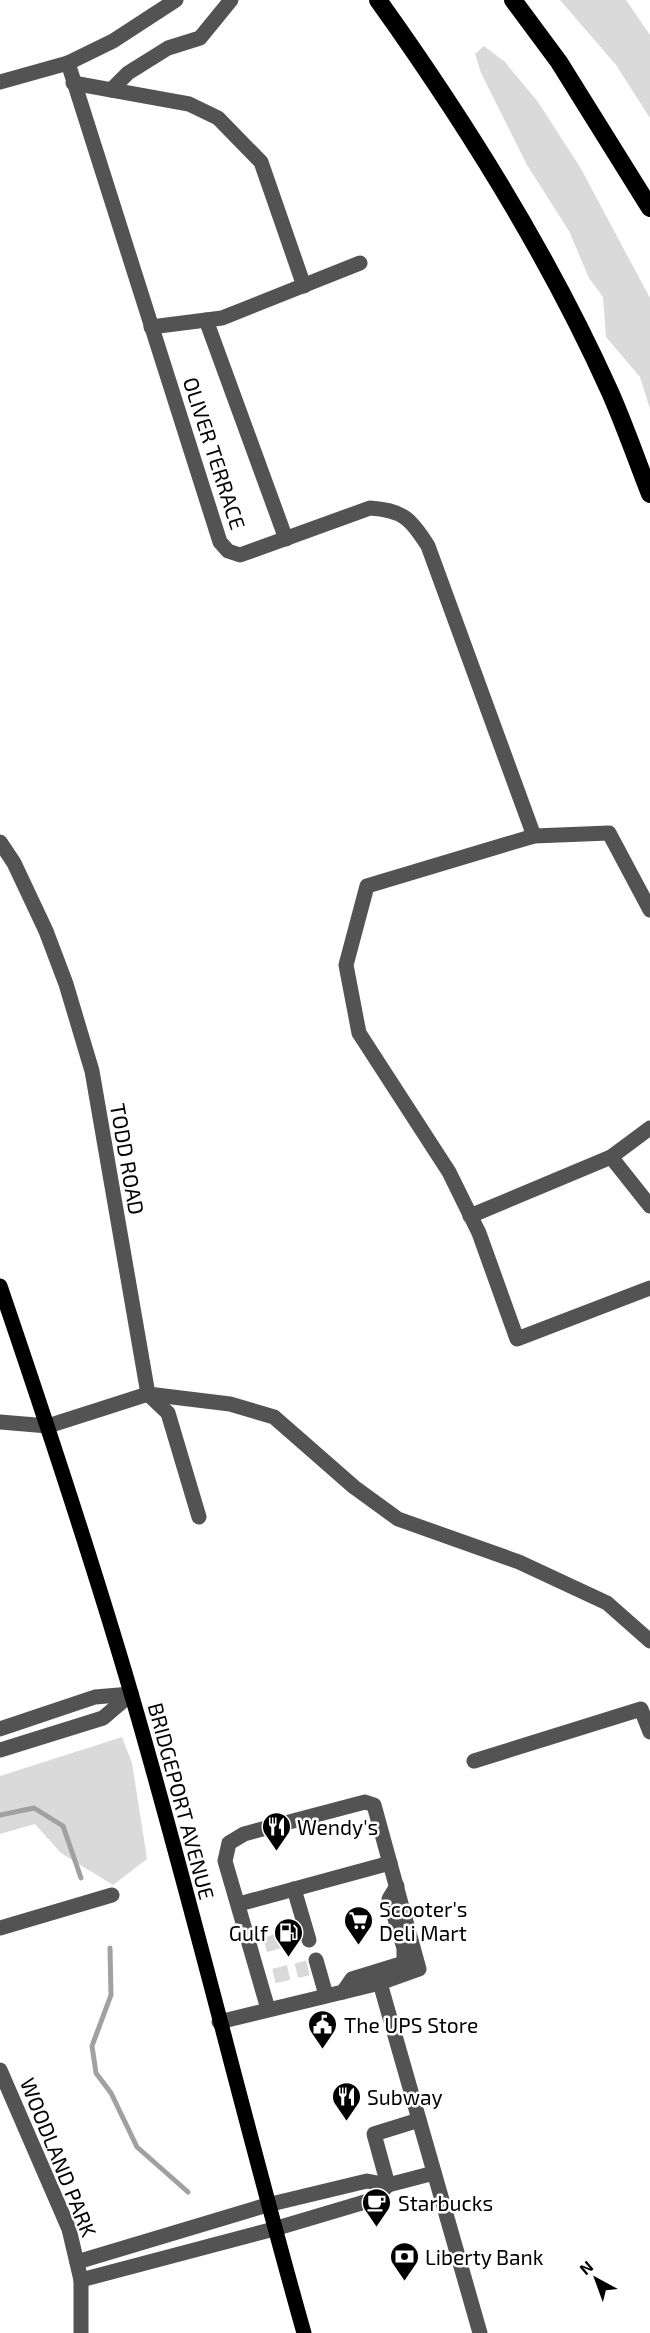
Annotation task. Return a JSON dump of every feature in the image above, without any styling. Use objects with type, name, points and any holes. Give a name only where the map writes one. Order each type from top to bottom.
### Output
[{"type":"highway","points":[[378,0],[413,49],[521,219],[610,393],[650,494]]},
{"type":"highway","points":[[513,0],[559,62],[650,208]]},
{"type":"main road","name":"BRIDGEPORT AVENUE","points":[[0,1286],[48,1426],[131,1694],[267,2205],[304,2333]]},
{"type":"street","points":[[0,82],[68,63],[113,40],[176,0]]},
{"type":"street","points":[[111,90],[128,73],[168,48],[200,38],[231,0]]},
{"type":"street","name":"OLIVER TERRACE","points":[[68,63],[220,542],[228,551],[240,555],[370,508],[392,510],[413,522],[428,546],[534,836]]},
{"type":"street","points":[[73,83],[189,104],[218,118],[261,162],[303,286]]},
{"type":"street","points":[[151,327],[222,318],[360,263]]},
{"type":"street","points":[[206,320],[286,539]]},
{"type":"street","points":[[650,910],[609,833],[534,836],[367,886],[346,965],[359,1033],[450,1173],[470,1216],[517,1339],[650,1288]]},
{"type":"street","name":"TODD ROAD","points":[[0,842],[14,863],[46,931],[66,984],[92,1071],[148,1394]]},
{"type":"street","points":[[470,1216],[611,1156],[650,1128]]},
{"type":"street","points":[[611,1156],[650,1206]]},
{"type":"street","points":[[148,1394],[168,1413],[199,1517]]},
{"type":"street","points":[[0,1422],[48,1426],[148,1394],[230,1404],[274,1417],[354,1486],[398,1519],[519,1562],[607,1603],[650,1641]]},
{"type":"street","points":[[0,1729],[94,1697],[131,1694]]},
{"type":"street","points":[[0,1750],[103,1718],[131,1694]]},
{"type":"street","points":[[474,1761],[640,1709],[650,1732]]},
{"type":"street","points":[[219,2022],[380,1983],[419,1969],[374,1805],[365,1802],[255,1831],[236,1838],[226,1851],[225,1860],[239,1904],[258,1946],[267,1978],[268,2009]]},
{"type":"street","points":[[239,1904],[390,1863]]},
{"type":"street","points":[[343,1992],[352,1979],[404,1963],[404,1948],[389,1899],[397,1886]]},
{"type":"street","points":[[294,1888],[305,1936]]},
{"type":"street","points":[[0,1928],[112,1895]]},
{"type":"street","points":[[314,1964],[326,1995]]},
{"type":"street","points":[[380,1983],[480,2333]]},
{"type":"street","name":"WOODLAND PARK","points":[[0,2070],[69,2229],[81,2280],[81,2333]]},
{"type":"street","points":[[388,2185],[374,2134],[419,2120]]},
{"type":"street","points":[[81,2280],[274,2229],[375,2199],[388,2185],[434,2173]]},
{"type":"street","name":"WOODLAND PARK","points":[[77,2262],[267,2205],[367,2181],[388,2185]]},
{"type":"shaded area","points":[[560,0],[626,0],[650,35],[650,118],[616,65]]},
{"type":"shaded area","points":[[484,46],[505,62],[538,102],[580,167],[650,298],[650,409],[640,377],[606,337],[603,297],[589,278],[569,231],[527,165],[481,73],[475,54]]},
{"type":"shaded area","points":[[122,1737],[132,1763],[147,1859],[113,1885],[61,1853],[35,1824],[0,1834],[0,1776]]},
{"type":"waterway","points":[[0,1815],[34,1808],[63,1826],[81,1878]]},
{"type":"waterway","points":[[110,1948],[111,1995],[92,2046],[96,2073],[111,2093],[137,2147],[188,2192]]},
{"type":"tunnel","points":[[265,1945],[299,1935]]},
{"type":"tunnel","points":[[274,1976],[308,1968]]},
{"type":"place","name":"Wendy's","points":[[276,1852]]},
{"type":"place","name":"Scooter's Deli Mart","points":[[358,1946]]},
{"type":"place","name":"Gulf","points":[[289,1958]]},
{"type":"place","name":"The UPS Store","points":[[323,2050]]},
{"type":"place","name":"Subway","points":[[346,2122]]},
{"type":"place","name":"Starbucks","points":[[377,2228]]},
{"type":"place","name":"Liberty Bank","points":[[404,2282]]}]
